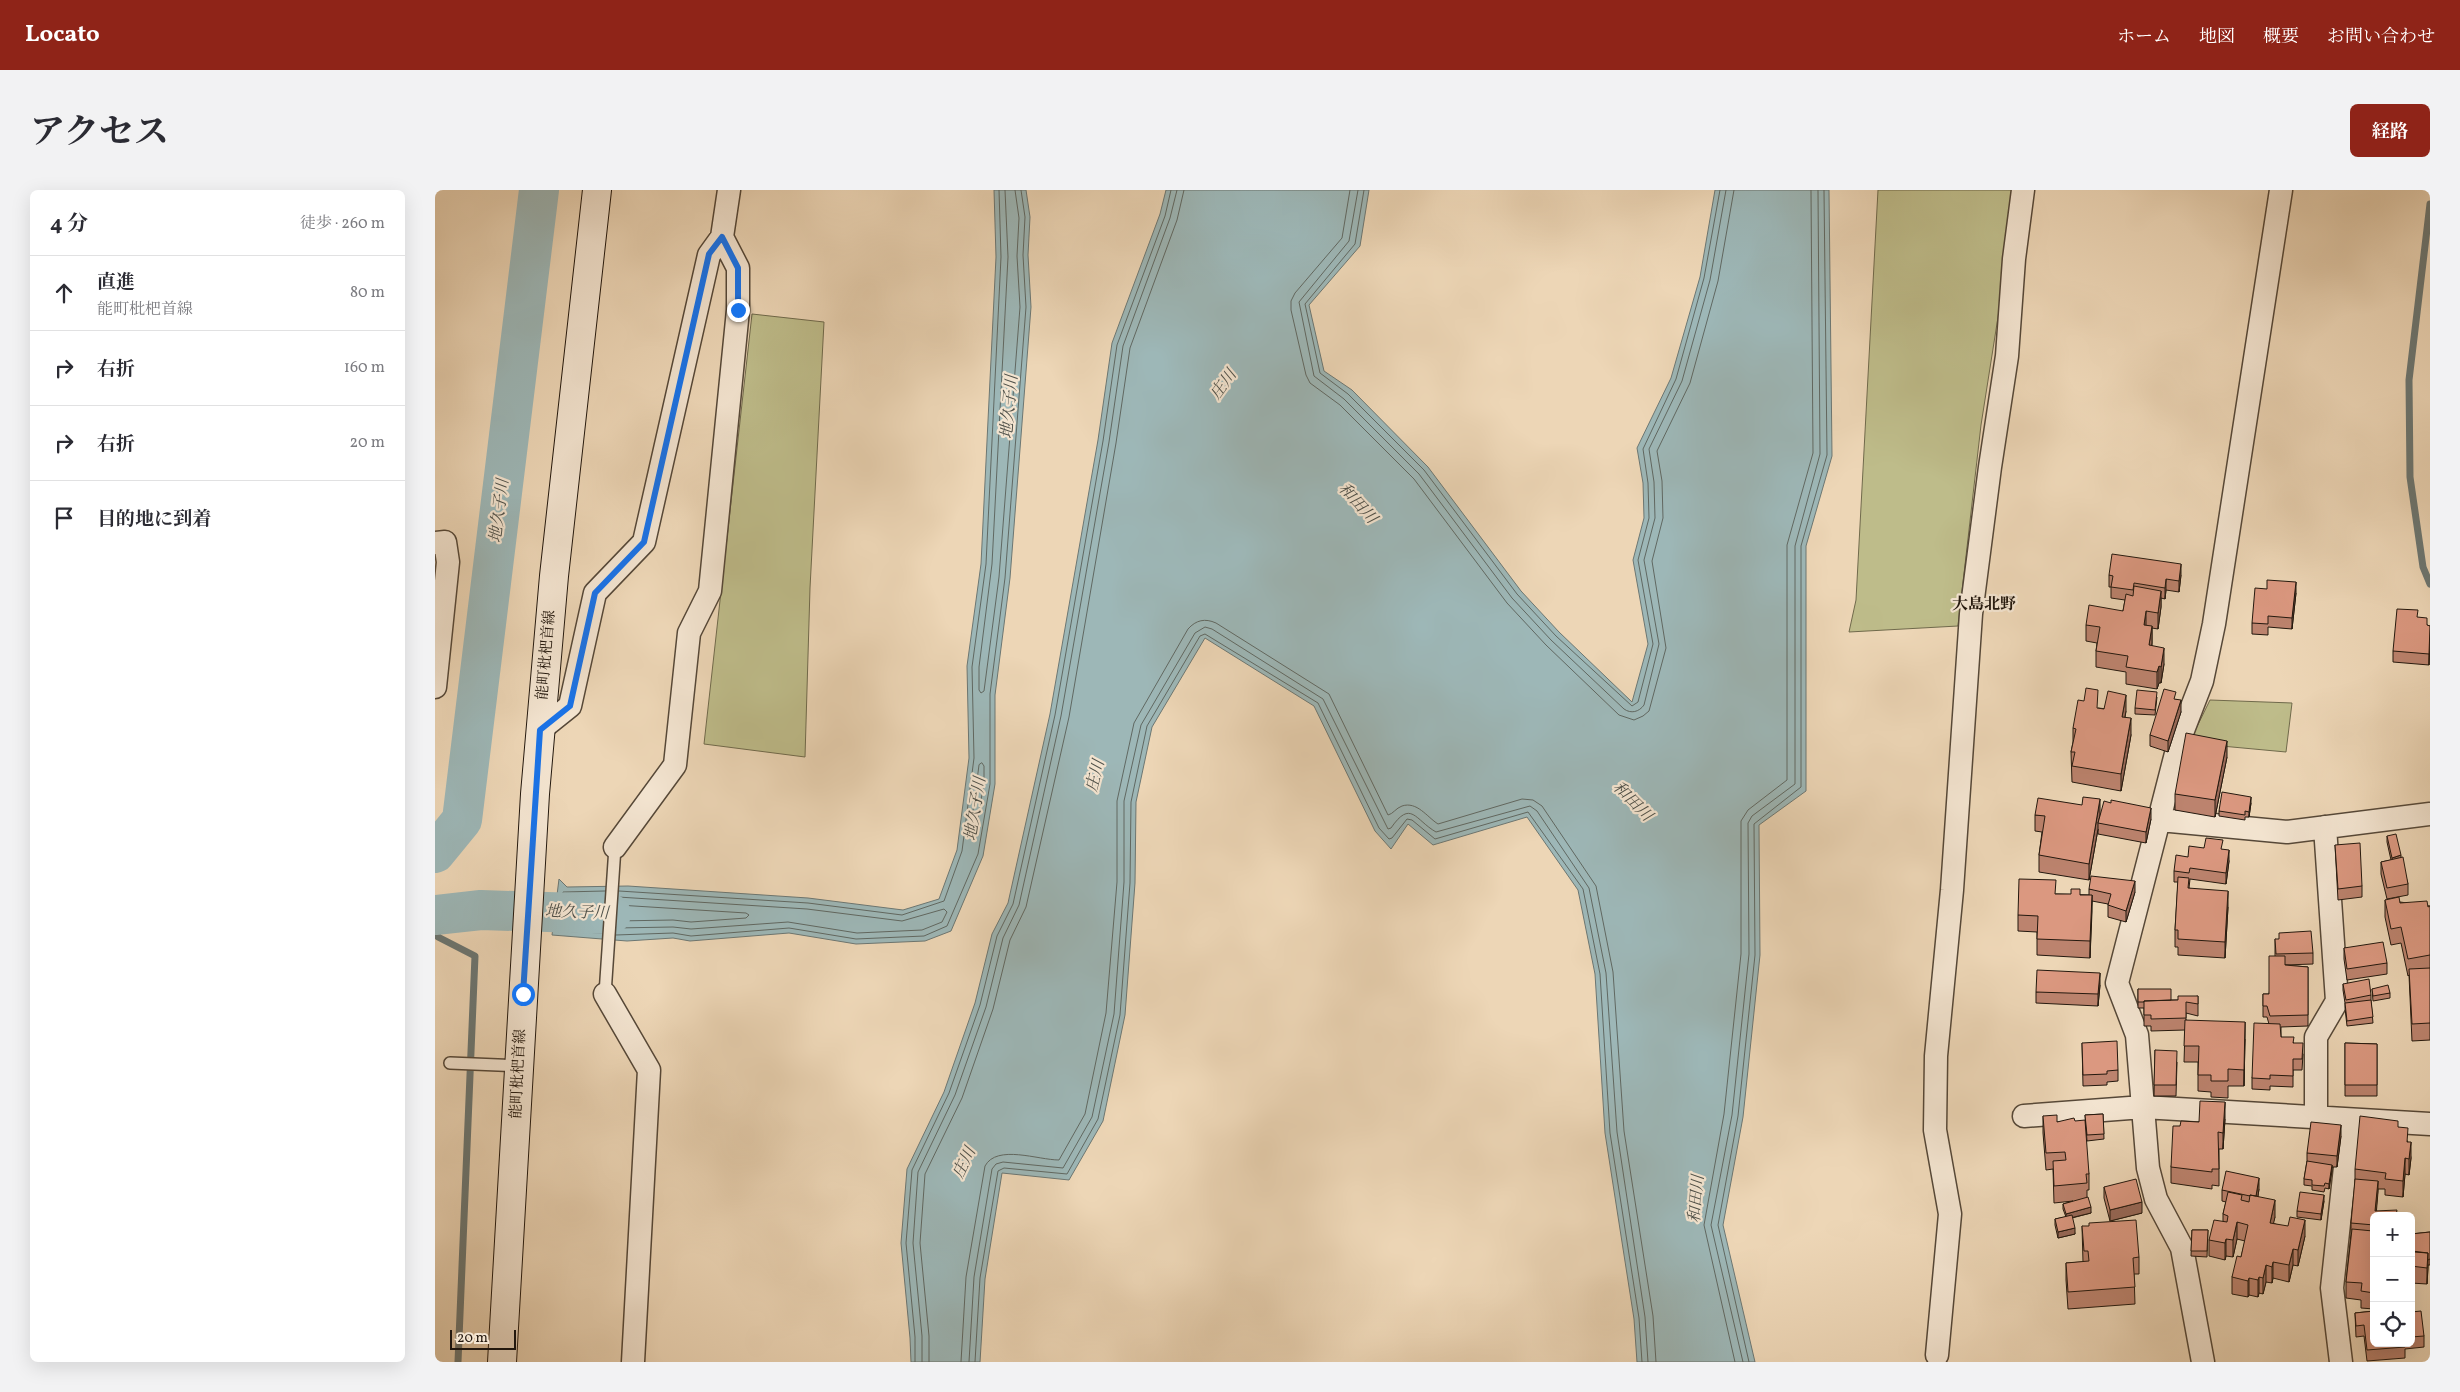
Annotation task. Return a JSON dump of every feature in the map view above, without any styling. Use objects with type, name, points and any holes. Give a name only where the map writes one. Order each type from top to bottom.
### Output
[{"type":"main road","name":"能町枇杷首線","points":[[502,1362],[509,1066],[523,994],[540,730],[555,566],[597,190]]},
{"type":"street","points":[[540,730],[570,706],[595,593],[644,542],[709,254],[722,237],[729,190]]},
{"type":"street","points":[[1937,1354],[1950,1214],[1935,1130],[1936,1056],[1952,890],[1971,614],[2007,356],[2014,258],[2023,190]]},
{"type":"street","points":[[2203,1362],[2181,1248],[2155,1198],[2148,1168],[2137,1035],[2117,983],[2180,738],[2202,681],[2214,624],[2281,190]]},
{"type":"street","points":[[615,847],[675,765],[689,633],[710,591],[738,310],[738,268],[722,237]]},
{"type":"street","points":[[435,543],[445,542],[448,562],[435,676]]},
{"type":"street","points":[[2160,820],[2287,832],[2430,814]]},
{"type":"street","points":[[2316,1119],[2316,1036],[2337,1002],[2325,827]]},
{"type":"street","points":[[605,994],[649,1070],[633,1362]]},
{"type":"street","points":[[2024,1116],[2143,1107],[2316,1119],[2430,1124]]},
{"type":"street","points":[[2341,1362],[2332,1288],[2350,1121]]},
{"type":"lane","points":[[605,994],[615,847]]},
{"type":"lane","points":[[450,1063],[509,1066]]},
{"type":"shaded area","points":[[1878,190],[2018,190],[1981,425],[1958,626],[1849,632],[1856,600]]},
{"type":"shaded area","points":[[752,314],[824,322],[810,588],[805,757],[704,744]]},
{"type":"shaded area","points":[[2210,700],[2292,703],[2286,752],[2189,743]]},
{"type":"water","points":[[994,190],[1026,190],[1030,217],[1028,255],[1031,307],[1010,578],[995,695],[995,784],[983,856],[951,931],[925,941],[856,944],[789,933],[690,941],[673,938],[627,941],[552,935],[559,879],[567,887],[628,886],[808,898],[903,910],[939,899],[957,850],[969,758],[967,666],[981,564],[996,257]]},
{"type":"water","points":[[1166,190],[1369,190],[1360,246],[1309,305],[1324,371],[1352,390],[1428,467],[1521,591],[1559,632],[1632,702],[1648,644],[1633,560],[1644,518],[1643,483],[1637,448],[1671,378],[1700,277],[1715,190],[1829,190],[1832,456],[1806,546],[1806,791],[1759,825],[1760,955],[1743,1117],[1723,1225],[1755,1362],[1637,1362],[1634,1319],[1605,1133],[1595,974],[1578,890],[1527,817],[1433,845],[1408,824],[1391,849],[1375,831],[1314,706],[1205,638],[1152,727],[1136,802],[1135,883],[1125,1015],[1103,1121],[1069,1180],[1002,1173],[985,1279],[980,1362],[911,1362],[901,1243],[907,1169],[944,1092],[975,1003],[992,934],[1008,903],[1050,714],[1098,440],[1112,343],[1160,214]]},
{"type":"building","points":[[2112,554],[2181,564],[2179,581],[2166,579],[2165,588],[2134,583],[2133,590],[2111,587],[2113,576],[2109,575]]},
{"type":"building","points":[[2267,580],[2296,582],[2292,618],[2268,616],[2268,624],[2252,623],[2255,588],[2267,589]]},
{"type":"building","points":[[2134,586],[2161,591],[2158,613],[2146,611],[2144,625],[2152,626],[2149,645],[2164,648],[2161,667],[2159,666],[2157,672],[2126,667],[2128,656],[2096,651],[2100,627],[2086,625],[2089,605],[2123,611],[2126,594],[2133,596]]},
{"type":"building","points":[[2397,609],[2418,610],[2417,617],[2427,618],[2427,625],[2430,626],[2429,654],[2393,651]]},
{"type":"building","points":[[2086,688],[2098,690],[2097,708],[2104,709],[2108,691],[2126,695],[2122,717],[2131,718],[2121,774],[2072,766],[2075,752],[2071,752],[2076,729],[2073,728],[2078,700],[2084,701]]},
{"type":"building","points":[[2164,689],[2176,692],[2174,699],[2181,700],[2168,741],[2150,735]]},
{"type":"building","points":[[2137,690],[2157,692],[2155,710],[2135,708]]},
{"type":"building","points":[[2186,733],[2227,741],[2215,800],[2175,794]]},
{"type":"building","points":[[2222,792],[2251,797],[2249,812],[2245,811],[2245,815],[2219,811]]},
{"type":"building","points":[[2083,797],[2100,799],[2089,864],[2039,855],[2045,816],[2035,815],[2038,798],[2082,805]]},
{"type":"building","points":[[2111,800],[2151,808],[2146,832],[2098,823],[2104,801],[2111,803]]},
{"type":"building","points":[[2396,834],[2401,855],[2392,858],[2387,836]]},
{"type":"building","points":[[2206,838],[2223,840],[2221,849],[2229,850],[2226,873],[2190,868],[2189,873],[2174,871],[2176,855],[2188,857],[2189,846],[2204,848]]},
{"type":"building","points":[[2360,843],[2362,886],[2338,889],[2335,845]]},
{"type":"building","points":[[2403,857],[2408,884],[2387,888],[2381,862]]},
{"type":"building","points":[[2091,876],[2135,881],[2126,911],[2108,905],[2111,894],[2089,889]]},
{"type":"building","points":[[2178,877],[2189,878],[2188,888],[2228,891],[2225,942],[2178,939],[2178,930],[2175,930]]},
{"type":"building","points":[[2019,879],[2056,880],[2055,894],[2071,894],[2071,889],[2080,889],[2080,895],[2092,895],[2090,941],[2037,939],[2038,916],[2018,915]]},
{"type":"building","points":[[2399,897],[2400,903],[2427,901],[2428,907],[2430,906],[2430,955],[2408,959],[2401,927],[2391,929],[2385,900]]},
{"type":"building","points":[[2311,931],[2313,953],[2276,954],[2275,939],[2279,939],[2279,933]]},
{"type":"building","points":[[2383,942],[2387,963],[2347,969],[2344,948]]},
{"type":"building","points":[[2269,956],[2285,956],[2285,965],[2308,967],[2308,1015],[2270,1016],[2267,1006],[2263,1006],[2263,994],[2269,994]]},
{"type":"building","points":[[2430,968],[2430,1023],[2412,1024],[2409,969]]},
{"type":"building","points":[[2037,970],[2100,973],[2098,994],[2036,992]]},
{"type":"building","points":[[2369,979],[2371,995],[2346,1000],[2343,984]]},
{"type":"building","points":[[2388,985],[2390,993],[2373,996],[2372,989]]},
{"type":"building","points":[[2138,989],[2171,989],[2171,1000],[2138,1002]]},
{"type":"building","points":[[2178,996],[2198,996],[2198,1004],[2186,1002],[2186,1018],[2151,1019],[2151,1015],[2144,1015],[2144,1001],[2178,1000]]},
{"type":"building","points":[[2371,1000],[2373,1017],[2347,1021],[2345,1003]]},
{"type":"building","points":[[2185,1020],[2245,1022],[2244,1070],[2228,1069],[2228,1081],[2211,1081],[2211,1075],[2198,1075],[2199,1046],[2184,1046]]},
{"type":"building","points":[[2254,1023],[2280,1024],[2281,1037],[2294,1037],[2293,1043],[2303,1043],[2302,1059],[2293,1059],[2293,1076],[2270,1075],[2270,1079],[2252,1078]]},
{"type":"building","points":[[2117,1041],[2118,1070],[2107,1071],[2107,1074],[2083,1075],[2082,1043]]},
{"type":"building","points":[[2345,1043],[2377,1044],[2377,1085],[2345,1085]]},
{"type":"building","points":[[2155,1050],[2177,1051],[2176,1085],[2154,1085]]},
{"type":"building","points":[[2200,1101],[2225,1102],[2223,1133],[2218,1132],[2219,1169],[2212,1169],[2212,1172],[2171,1167],[2173,1126],[2180,1126],[2181,1121],[2199,1122]]},
{"type":"building","points":[[2103,1114],[2104,1134],[2087,1135],[2085,1115]]},
{"type":"building","points":[[2057,1115],[2057,1122],[2074,1118],[2075,1121],[2085,1120],[2089,1174],[2086,1174],[2087,1183],[2054,1186],[2053,1161],[2066,1160],[2065,1152],[2046,1153],[2043,1116]]},
{"type":"building","points":[[2360,1116],[2398,1121],[2398,1127],[2408,1128],[2407,1142],[2411,1142],[2409,1159],[2405,1158],[2403,1181],[2385,1179],[2386,1173],[2355,1169]]},
{"type":"building","points":[[2311,1122],[2341,1125],[2337,1156],[2307,1153]]},
{"type":"building","points":[[2307,1161],[2332,1165],[2329,1184],[2325,1183],[2324,1186],[2312,1185],[2312,1180],[2304,1179]]},
{"type":"building","points":[[2226,1171],[2259,1178],[2256,1196],[2222,1190]]},
{"type":"building","points":[[2136,1179],[2142,1202],[2110,1210],[2104,1187]]},
{"type":"building","points":[[2355,1179],[2378,1181],[2375,1211],[2397,1210],[2397,1212],[2370,1212],[2370,1225],[2351,1223]]},
{"type":"building","points":[[2228,1192],[2242,1195],[2241,1200],[2249,1202],[2250,1195],[2275,1200],[2270,1223],[2288,1226],[2290,1217],[2305,1220],[2298,1250],[2293,1249],[2289,1265],[2273,1262],[2272,1267],[2266,1265],[2263,1278],[2259,1277],[2258,1280],[2249,1278],[2248,1281],[2232,1277],[2237,1256],[2241,1257],[2248,1225],[2237,1222],[2233,1240],[2226,1239],[2225,1243],[2209,1240],[2214,1220],[2227,1222],[2228,1216],[2223,1214]]},
{"type":"building","points":[[2300,1192],[2324,1195],[2321,1214],[2297,1211]]},
{"type":"building","points":[[2088,1197],[2091,1207],[2066,1214],[2063,1204]]},
{"type":"building","points":[[2072,1215],[2075,1228],[2058,1232],[2055,1219]]},
{"type":"building","points":[[2136,1220],[2139,1257],[2133,1258],[2135,1287],[2068,1292],[2066,1263],[2089,1261],[2088,1251],[2084,1251],[2082,1226],[2089,1226],[2089,1223]]},
{"type":"building","points":[[2352,1229],[2370,1231],[2370,1292],[2361,1291],[2362,1283],[2346,1282]]},
{"type":"building","points":[[2192,1230],[2208,1230],[2207,1251],[2191,1251]]},
{"type":"building","points":[[2430,1232],[2430,1259],[2428,1260],[2428,1253],[2415,1252],[2415,1234]]},
{"type":"building","points":[[2415,1251],[2428,1253],[2427,1268],[2415,1266]]},
{"type":"building","points":[[2370,1311],[2370,1347],[2405,1347],[2367,1350],[2364,1325],[2356,1326],[2355,1313]]},
{"type":"building","points":[[2421,1311],[2424,1336],[2415,1337],[2415,1312]]},
{"type":"waterway","name":"地久子川","points":[[435,853],[462,820],[539,190]]},
{"type":"waterway","points":[[2430,204],[2409,380],[2410,477],[2423,567],[2430,584]]},
{"type":"waterway","name":"地久子川","points":[[435,915],[481,910],[611,914]]},
{"type":"waterway","points":[[435,928],[438,937],[475,956],[458,1362]]},
{"type":"district","name":"大島北野","points":[[1984,605]]},
{"type":"route","points":[[523,994],[540,730],[570,706],[595,593],[644,542],[709,254],[722,237],[738,268],[738,310]]},
{"type":"water label","name":"庄川","points":[[1224,385]]},
{"type":"water label","name":"和田川","points":[[1357,504]]},
{"type":"water label","name":"庄川","points":[[1096,776]]},
{"type":"water label","name":"和田川","points":[[1632,802]]},
{"type":"water label","name":"庄川","points":[[965,1163]]},
{"type":"water label","name":"和田川","points":[[1697,1199]]}]
